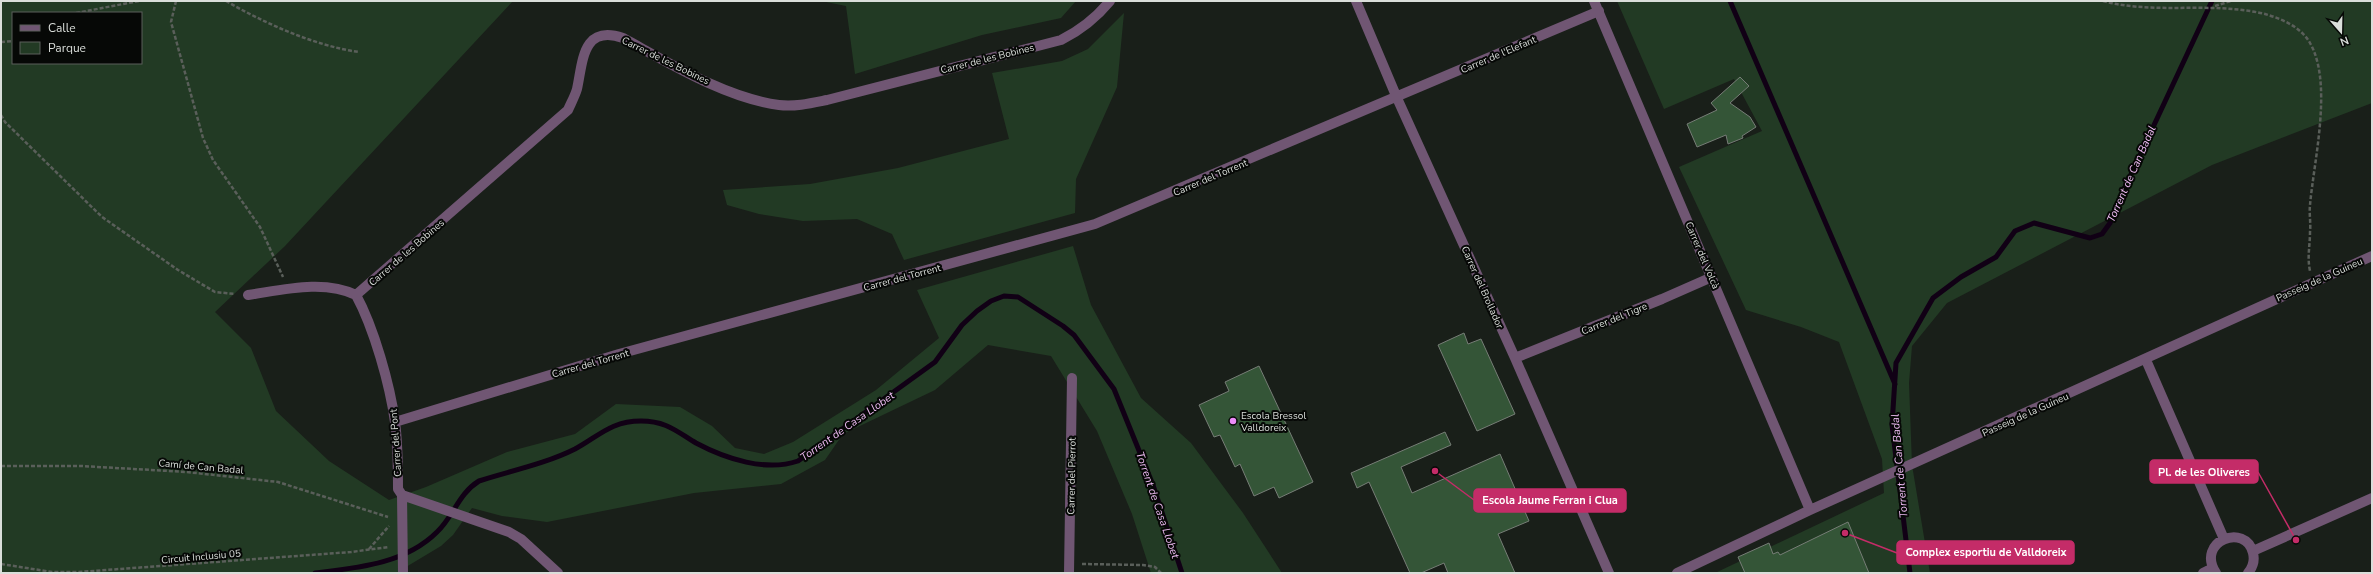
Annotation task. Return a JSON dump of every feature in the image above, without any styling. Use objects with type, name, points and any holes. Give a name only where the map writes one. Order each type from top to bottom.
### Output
[{"type":"street","name":"Carrer de les Bobines","points":[[356,294],[568,110],[576,91],[583,56],[590,43],[598,36],[609,33],[623,38],[724,89],[752,99],[780,105],[801,104],[827,100],[1061,40],[1079,31],[1095,18],[1110,1]]},
{"type":"street","name":"Carrer del Brollador","points":[[1356,1],[1397,98],[1516,358],[1609,573]]},
{"type":"street","name":"Carrer del Volcà","points":[[1594,1],[1810,510]]},
{"type":"street","name":"Carrer de l'Elefant","points":[[1397,98],[1599,11]]},
{"type":"street","name":"Carrer del Torrent","points":[[395,422],[619,354],[1095,224],[1397,98]]},
{"type":"street","name":"Passeig de la Guineu","points":[[1677,573],[1810,510],[2146,360],[2313,281],[2372,256]]},
{"type":"street","name":"Carrer del Tigre","points":[[1516,358],[1662,299],[1712,277]]},
{"type":"street","points":[[248,295],[287,289],[331,287],[346,289],[356,294]]},
{"type":"street","name":"Carrer del Pont","points":[[356,294],[364,309],[381,364],[395,422],[398,489],[402,495],[402,570]]},
{"type":"street","points":[[2146,360],[2224,539]]},
{"type":"street","name":"Carrer del Pierrot","points":[[1069,568],[1072,378]]},
{"type":"street","points":[[402,495],[509,532],[521,539],[558,573]]},
{"type":"street","points":[[2253,551],[2372,498]]},
{"type":"street","points":[[2203,573],[2215,570],[2211,554],[2214,548],[2224,539],[2238,538],[2244,540],[2253,551],[2254,559],[2248,573]]},
{"type":"path","points":[[81,12],[139,1]]},
{"type":"path","points":[[176,1],[171,22],[203,138],[213,160],[260,227],[287,289]]},
{"type":"path","points":[[226,1],[275,25],[346,50],[358,52]]},
{"type":"path","points":[[2103,1],[2132,6],[2212,6],[2264,14],[2280,19],[2302,31],[2315,54],[2321,78],[2307,259],[2313,281]]},
{"type":"path","points":[[2212,6],[2231,1]]},
{"type":"path","points":[[1,42],[12,41]]},
{"type":"path","points":[[1,115],[10,127],[102,217],[178,270],[215,292],[248,295]]},
{"type":"path","name":"Camí de Can Badal","points":[[1,466],[88,466],[187,472],[278,482],[391,518]]},
{"type":"path","points":[[369,549],[392,523]]},
{"type":"path","name":"Circuit Inclusiu 05","points":[[1,564],[52,572],[79,572],[369,549],[401,545]]},
{"type":"path","points":[[1069,568],[1143,565],[1155,567],[1161,573]]},
{"type":"green space","points":[[1,1],[513,1],[285,246],[215,312],[251,348],[276,411],[329,461],[389,500],[426,487],[507,452],[575,434],[616,404],[680,407],[712,426],[735,448],[764,454],[793,442],[876,390],[939,338],[917,290],[1073,246],[1091,305],[1141,398],[1191,443],[1243,513],[1282,573],[1151,573],[1132,514],[1097,431],[1051,356],[988,345],[935,390],[843,434],[825,460],[781,484],[694,493],[547,522],[502,516],[472,508],[453,535],[441,546],[396,573],[1,573]]},
{"type":"green space","points":[[821,1],[1076,1],[1061,18],[982,35],[855,74],[846,6]]},
{"type":"green space","points":[[1617,1],[2372,1],[2372,103],[2212,165],[1947,303],[1912,346],[1909,383],[1912,465],[1930,573],[1715,573],[1884,493],[1882,459],[1839,342],[1801,327],[1746,310],[1679,167],[1762,131],[1734,79],[1664,109]]},
{"type":"green space","points":[[1124,13],[1117,87],[1076,179],[1075,213],[904,260],[892,234],[857,219],[803,221],[759,214],[727,205],[723,190],[810,184],[898,168],[1009,139],[992,73],[1062,61],[1088,49]]},
{"type":"building","points":[[1740,77],[1749,86],[1730,103],[1750,117],[1756,127],[1742,136],[1743,138],[1728,144],[1726,135],[1697,147],[1687,124],[1717,110],[1711,103]]},
{"type":"building","points":[[1464,333],[1468,344],[1481,339],[1515,414],[1477,431],[1438,345]]},
{"type":"building","points":[[1259,366],[1313,482],[1279,498],[1274,487],[1254,496],[1240,464],[1235,467],[1220,435],[1214,437],[1199,405],[1229,391],[1225,382]]},
{"type":"building","points":[[1445,432],[1451,445],[1401,467],[1412,493],[1500,454],[1529,521],[1498,534],[1515,573],[1448,573],[1444,563],[1421,573],[1410,573],[1369,482],[1357,488],[1351,473]]},
{"type":"building","points":[[1848,522],[1869,573],[1745,573],[1738,557],[1769,543],[1773,554],[1778,552],[1780,555]]},
{"type":"waterway","points":[[1730,1],[1895,384]]},
{"type":"waterway","name":"Torrent de Can Badal","points":[[1910,573],[1892,425],[1896,363],[1933,298],[1961,277],[1996,257],[2015,231],[2034,223],[2090,238],[2102,234],[2110,223],[2119,200],[2212,1]]},
{"type":"waterway","name":"Torrent de Casa Llobet","points":[[315,573],[380,563],[410,551],[424,543],[443,526],[466,492],[479,481],[540,463],[564,454],[613,426],[621,424],[650,421],[664,425],[708,449],[733,459],[746,462],[773,465],[798,461],[935,362],[962,325],[977,311],[991,301],[1004,296],[1018,297],[1063,326],[1074,335],[1114,389],[1153,485],[1182,573]]},
{"type":"place","name":"Escola Bressol Valldoreix","points":[[1233,421]]},
{"type":"place","name":"Escola Jaume Ferran i Clua","points":[[1435,471]]},
{"type":"place","name":"Complex esportiu de Valldoreix","points":[[1845,533]]},
{"type":"place","name":"Pl. de les Oliveres","points":[[2296,540]]}]
